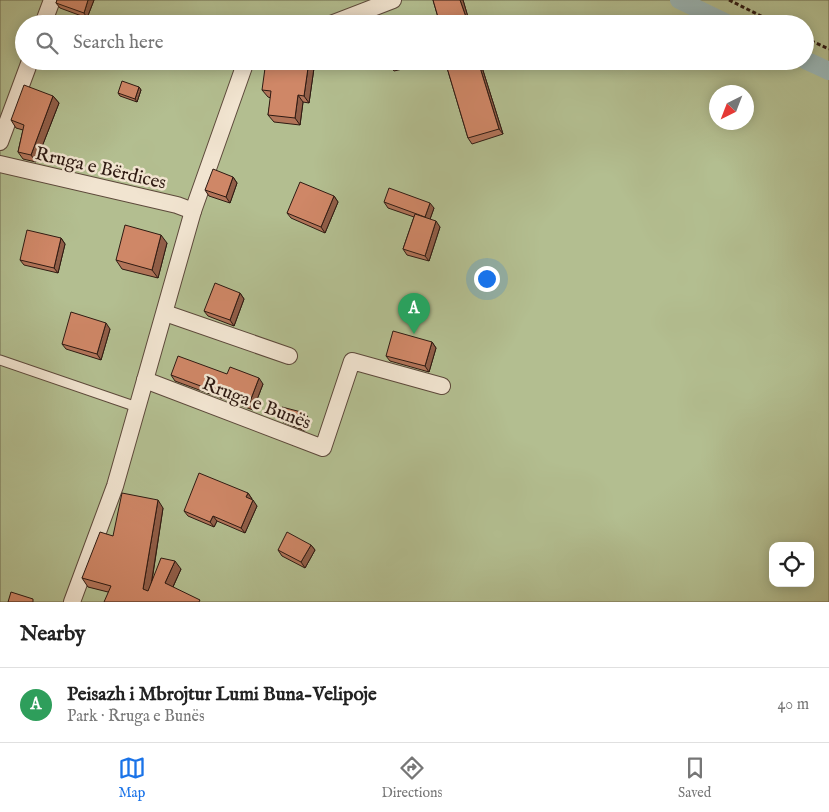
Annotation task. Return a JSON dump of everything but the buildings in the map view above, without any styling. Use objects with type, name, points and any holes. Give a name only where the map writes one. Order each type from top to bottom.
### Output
[{"type":"street","points":[[46,15],[52,0]]},
{"type":"street","points":[[354,15],[393,0]]},
{"type":"street","points":[[0,142],[27,70]]},
{"type":"street","points":[[72,602],[115,486],[193,212],[243,70]]},
{"type":"street","name":"Rruga e Bërdices","points":[[0,164],[177,205],[193,212]]},
{"type":"street","points":[[165,313],[289,356]]},
{"type":"street","name":"Rruga e Bunës","points":[[145,380],[322,448],[352,361],[442,386]]},
{"type":"lane","points":[[0,360],[137,407]]},
{"type":"path","points":[[729,0],[759,15]]},
{"type":"path","points":[[814,42],[829,49]]},
{"type":"green space","points":[[0,0],[829,0],[829,602],[0,602]]},
{"type":"waterway","points":[[679,0],[710,15]]},
{"type":"waterway","points":[[814,64],[829,71]]},
{"type":"place","name":"Peisazh i Mbrojtur Lumi Buna-Velipoje","points":[[414,334]]}]
